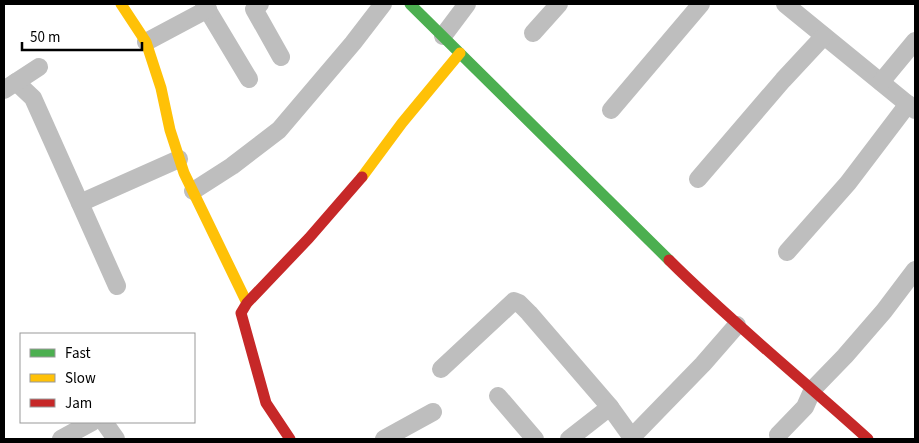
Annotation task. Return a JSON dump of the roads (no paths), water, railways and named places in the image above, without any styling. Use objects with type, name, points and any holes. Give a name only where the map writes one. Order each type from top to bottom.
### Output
[{"type":"street","points":[[121,4],[146,42],[161,88],[170,130],[184,173],[247,303]]},
{"type":"street","points":[[260,4],[254,9],[280,58]]},
{"type":"street","points":[[193,191],[232,166],[279,130],[353,43],[383,4]]},
{"type":"street","points":[[410,4],[680,271],[737,325],[813,389],[859,436]]},
{"type":"street","points":[[442,36],[467,4]]},
{"type":"street","points":[[533,33],[559,4]]},
{"type":"street","points":[[611,110],[701,4]]},
{"type":"street","points":[[785,4],[912,107],[787,252]]},
{"type":"street","points":[[146,42],[206,6],[249,78]]},
{"type":"street","points":[[698,179],[783,80],[824,36]]},
{"type":"street","points":[[881,82],[915,41]]},
{"type":"street","points":[[290,439],[266,402],[241,313],[247,303],[309,238],[358,182],[402,123],[460,53]]},
{"type":"street","points":[[10,86],[39,68]]},
{"type":"street","points":[[10,86],[33,98],[117,286]]},
{"type":"street","points":[[80,203],[179,159]]},
{"type":"street","points":[[778,436],[805,407],[813,389],[884,311],[915,270]]},
{"type":"street","points":[[440,369],[514,301],[519,302],[610,407],[632,438],[703,364],[737,325]]},
{"type":"street","points":[[498,396],[535,439]]},
{"type":"street","points":[[569,439],[610,407]]},
{"type":"street","points":[[384,439],[433,412]]},
{"type":"street","points":[[61,439],[90,423]]},
{"type":"street","points":[[105,423],[116,439]]}]
